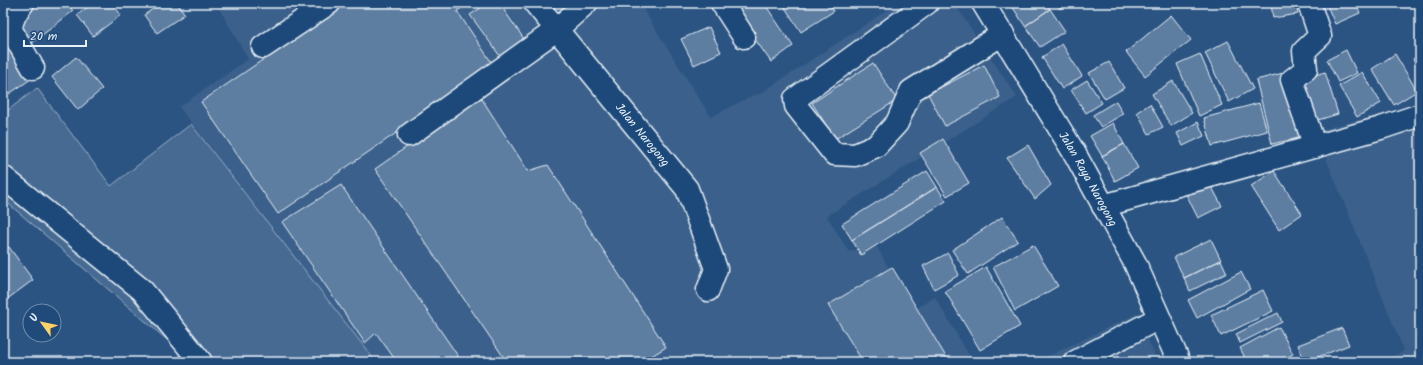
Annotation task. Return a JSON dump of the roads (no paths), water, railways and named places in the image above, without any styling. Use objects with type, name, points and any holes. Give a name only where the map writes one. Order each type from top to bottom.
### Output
[{"type":"street","points":[[23,3],[11,23],[11,30],[33,68]]},
{"type":"street","points":[[263,47],[329,3]]},
{"type":"street","name":"Jalan Narogong","points":[[535,3],[687,189],[716,269],[708,290]]},
{"type":"street","points":[[409,134],[556,30],[586,3]]},
{"type":"street","points":[[722,3],[744,37]]},
{"type":"street","points":[[927,3],[795,99],[796,106],[834,154],[855,155],[876,146],[897,123],[911,91],[1003,34]]},
{"type":"street","name":"Jalan Raya Narogong","points":[[983,3],[1075,154],[1135,263],[1179,362]]},
{"type":"street","points":[[1310,3],[1320,36],[1304,51],[1306,69],[1292,80],[1315,147]]},
{"type":"street","points":[[1103,206],[1315,147],[1420,115]]},
{"type":"street","points":[[3,177],[142,290],[201,362]]},
{"type":"street","points":[[1075,362],[1159,318]]}]
